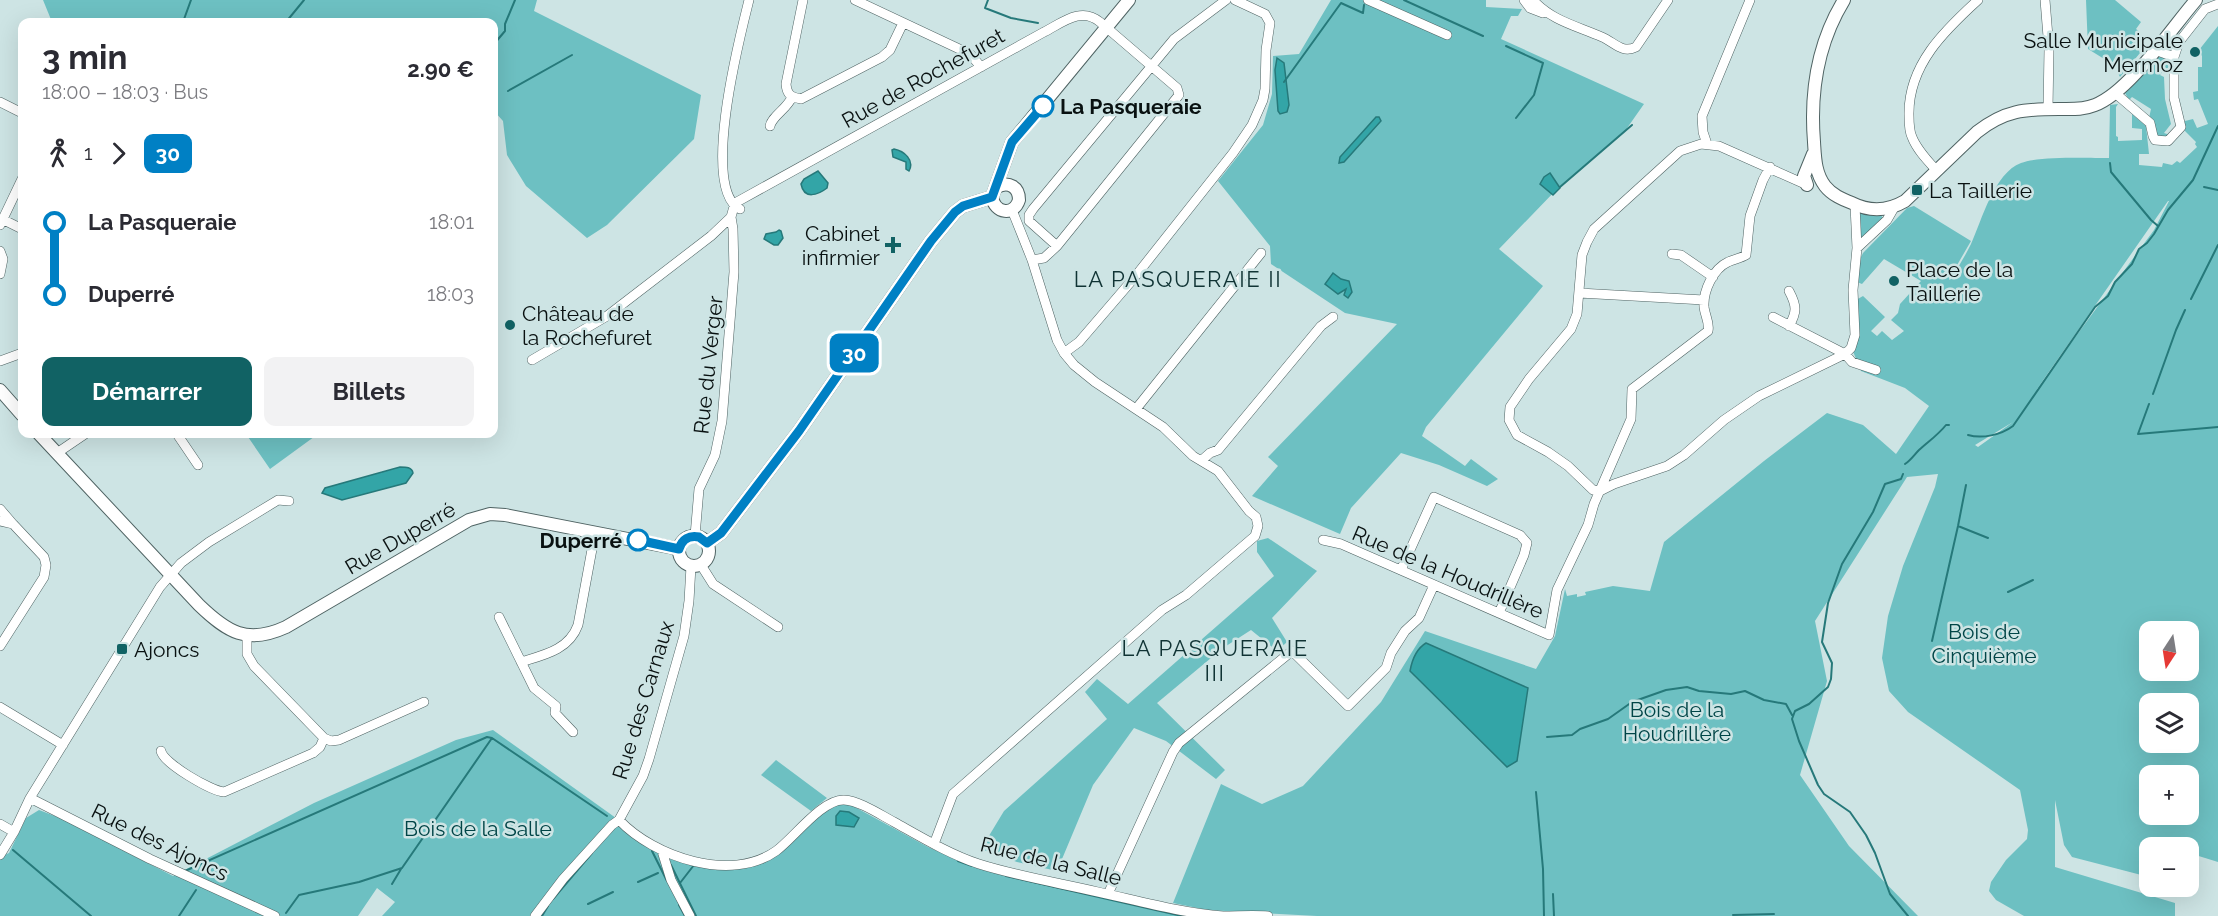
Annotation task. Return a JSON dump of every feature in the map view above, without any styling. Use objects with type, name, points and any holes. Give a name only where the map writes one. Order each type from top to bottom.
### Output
[{"type":"street","name":"Rue du Verger","points":[[695,536],[699,489],[715,455],[722,421],[737,207],[724,184],[722,143],[749,0]]},
{"type":"street","points":[[803,0],[786,84],[787,92],[792,97],[801,99],[882,57],[890,50],[903,22]]},
{"type":"street","points":[[855,0],[970,54],[981,67]]},
{"type":"street","points":[[707,543],[721,533],[781,456],[862,342],[912,266],[955,212],[968,203],[1000,190],[1017,190],[1020,198],[1017,205],[1012,210],[1003,211],[994,205],[1000,190],[1012,142],[1130,0]]},
{"type":"street","points":[[1032,260],[1044,258],[1057,246],[1032,224],[1028,218],[1029,215],[1179,34],[1226,0]]},
{"type":"street","points":[[1064,353],[1079,342],[1093,326],[1239,146],[1252,124],[1263,100],[1265,89],[1269,20],[1265,14],[1236,0]]},
{"type":"street","points":[[1368,0],[1447,35]]},
{"type":"street","points":[[1529,2],[1548,14],[1629,50],[1636,47],[1668,0]]},
{"type":"street","points":[[1707,144],[1703,132],[1702,116],[1750,0]]},
{"type":"street","points":[[1834,196],[1818,174],[1814,150],[1812,107],[1815,79],[1827,35],[1844,0]]},
{"type":"street","points":[[1937,171],[1912,138],[1909,109],[1913,83],[1934,45],[1978,0]]},
{"type":"street","points":[[2045,0],[2049,49],[2048,109]]},
{"type":"street","points":[[1854,205],[1857,248],[1853,290],[1855,335],[1851,348],[1845,354],[1759,396],[1724,420],[1684,455],[1667,466],[1600,491],[1593,490],[1553,456],[1517,435],[1512,428],[1508,416],[1515,397],[1571,329],[1577,314],[1582,255],[1594,230],[1671,158],[1693,146],[1707,144],[1728,149],[1781,172],[1806,179],[1854,205],[1874,209],[1895,206],[1909,198],[1990,122],[2004,114],[2020,110],[2072,109],[2092,106],[2115,93],[2155,50],[2196,0]]},
{"type":"street","points":[[2115,93],[2150,123],[2154,138],[2168,141],[2181,127],[2174,98],[2174,57],[2179,42],[2205,9],[2218,4]]},
{"type":"street","name":"Rue de Rochefuret","points":[[737,207],[742,197],[981,67],[1078,15],[1092,16],[1178,88],[1179,95],[1057,246]]},
{"type":"street","points":[[2155,50],[2174,57]]},
{"type":"street","points":[[771,126],[772,120],[789,106],[792,97]]},
{"type":"street","points":[[0,102],[18,111]]},
{"type":"street","points":[[1806,179],[1814,150]]},
{"type":"street","points":[[1600,491],[1631,419],[1632,388],[1705,336],[1709,328],[1704,300],[1713,276],[1727,262],[1746,255],[1750,216],[1770,167]]},
{"type":"street","points":[[1806,179],[1811,171],[1818,174]]},
{"type":"street","points":[[18,188],[2,223],[18,228]]},
{"type":"street","points":[[1857,248],[1887,220],[1895,206]]},
{"type":"street","name":"Rue du Verger","points":[[734,229],[731,217],[737,207]]},
{"type":"street","points":[[934,844],[953,794],[1162,610],[1186,595],[1255,536],[1258,526],[1256,517],[1226,479],[1213,467],[1193,456],[1163,427],[1095,382],[1074,365],[1064,353],[1057,340],[1032,260],[1012,210]]},
{"type":"street","points":[[532,360],[608,316],[718,230],[731,217]]},
{"type":"street","points":[[718,230],[724,227],[734,229]]},
{"type":"street","points":[[0,251],[3,259],[0,274]]},
{"type":"street","points":[[1136,409],[1261,253]]},
{"type":"street","points":[[1672,254],[1681,255],[1713,276]]},
{"type":"street","points":[[1788,291],[1795,303],[1796,313],[1789,326]]},
{"type":"street","points":[[1579,293],[1704,300]]},
{"type":"street","points":[[1202,460],[1218,450],[1321,326],[1333,317]]},
{"type":"street","points":[[1773,317],[1845,354],[1852,362],[1876,370]]},
{"type":"street","points":[[0,361],[18,355]]},
{"type":"street","points":[[0,390],[4,402],[18,413]]},
{"type":"street","name":"Rue Duperré","points":[[43,438],[219,624],[233,632],[247,635],[267,634],[286,627],[479,516],[505,515],[679,549]]},
{"type":"street","points":[[57,453],[79,438]]},
{"type":"street","points":[[180,438],[198,465]]},
{"type":"street","points":[[1213,467],[1218,450]]},
{"type":"street","name":"Rue de la Houdrillère","points":[[1323,540],[1341,544],[1549,635],[1557,590],[1588,525],[1600,491]]},
{"type":"street","points":[[1401,570],[1434,497],[1520,535],[1527,543],[1499,613]]},
{"type":"street","points":[[0,855],[30,798],[160,587],[181,563],[233,527],[278,500],[289,501]]},
{"type":"street","points":[[0,509],[44,557],[46,571],[0,646]]},
{"type":"street","points":[[0,521],[13,524]]},
{"type":"street","points":[[521,662],[561,647],[574,637],[595,533]]},
{"type":"street","points":[[696,565],[709,554],[707,543],[703,538],[695,536],[683,541],[679,549],[681,559],[696,565],[713,584],[778,627]]},
{"type":"street","name":"Rue des Carnaux","points":[[535,916],[563,879],[619,820],[643,776],[684,636],[696,565]]},
{"type":"street","points":[[1108,894],[1179,743],[1292,651],[1348,706],[1386,668],[1391,653],[1405,631],[1419,618],[1434,585]]},
{"type":"street","points":[[499,617],[534,688],[556,706],[555,713],[573,732]]},
{"type":"street","points":[[247,635],[247,654],[257,671],[324,738],[331,741],[339,740],[424,702]]},
{"type":"street","points":[[0,707],[63,745]]},
{"type":"street","points":[[161,752],[163,758],[172,765],[215,790],[224,792],[313,753],[320,747],[324,738]]},
{"type":"street","name":"Rue des Ajoncs","points":[[30,798],[150,859],[275,916]]},
{"type":"street","name":"Rue de la Salle","points":[[619,820],[638,836],[675,857],[713,864],[738,865],[760,860],[777,850],[828,805],[842,800],[856,803],[882,815],[934,844],[978,864],[1108,894],[1222,916],[1268,916]]},
{"type":"street","points":[[0,824],[14,832]]},
{"type":"street","points":[[662,851],[671,880],[690,916]]},
{"type":"green space","points":[[43,0],[537,0],[534,11],[701,95],[694,139],[607,225],[587,238],[526,186],[507,155],[503,121],[498,115],[498,18],[50,18]]},
{"type":"green space","points":[[1331,0],[1486,0],[1486,7],[1522,9],[1518,16],[1511,16],[1501,39],[1644,104],[1625,131],[1557,189],[1499,249],[1543,286],[1426,427],[1422,436],[1465,466],[1471,459],[1498,479],[1487,486],[1439,465],[1401,453],[1351,508],[1340,534],[1252,496],[1278,466],[1268,457],[1397,324],[1345,313],[1271,264],[1270,246],[1218,181],[1263,125],[1272,94],[1273,56],[1299,54]]},
{"type":"green space","points":[[2086,0],[2115,0],[2141,22],[2136,29],[2140,32],[2137,39],[2140,53],[2120,77],[2114,65],[2088,49]]},
{"type":"green space","points":[[2218,26],[2218,862],[2199,856],[2199,837],[2139,837],[2139,874],[2072,857],[2064,845],[2055,800],[2055,867],[2139,892],[2139,897],[2155,897],[2175,903],[2175,916],[2024,916],[1996,900],[1989,891],[1991,882],[2006,860],[2027,839],[2028,830],[2020,790],[1908,712],[1889,691],[1882,658],[1888,616],[1903,566],[1935,487],[1938,474],[1907,477],[1815,621],[1827,681],[1800,775],[1849,846],[1918,916],[1317,916],[1207,910],[1173,903],[1221,784],[1262,804],[1303,786],[1381,702],[1425,631],[1536,669],[1555,636],[1565,589],[1567,596],[1577,594],[1577,597],[1586,595],[1585,592],[1613,586],[1650,591],[1664,542],[1827,413],[1863,425],[1896,454],[1929,406],[1905,388],[1861,371],[1852,349],[1856,300],[1863,296],[1885,317],[1871,331],[1877,336],[1882,331],[1892,340],[1904,331],[1891,320],[1898,313],[1900,304],[1921,281],[1884,259],[1862,284],[1857,282],[1863,253],[1907,208],[1914,206],[1971,241],[1950,280],[1971,244],[1996,187],[2012,168],[2021,163],[2039,159],[2109,158],[2110,105],[2118,104],[2116,107],[2116,136],[2118,141],[2142,140],[2142,129],[2132,128],[2132,114],[2146,126],[2149,154],[2139,154],[2139,165],[2162,167],[2163,163],[2172,165],[2177,161],[2180,163],[2197,147],[2196,142],[2185,131],[2185,121],[2193,119],[2197,128],[2208,124],[2198,99],[2194,100],[2193,92],[2198,91],[2198,67],[2202,67],[2202,56],[2199,50]],"holes":[[[2168,201],[2154,230],[2037,389]],[[2013,422],[1978,447],[1975,445]]]},
{"type":"green space","points":[[2159,55],[2167,61],[2170,67],[2170,70],[2165,68],[2160,75],[2164,77],[2165,99],[2171,124],[2164,133],[2170,135],[2168,137],[2158,137],[2153,119],[2149,118],[2151,109],[2132,97],[2129,100],[2125,93]]},
{"type":"green space","points":[[1860,213],[1880,214],[1883,218],[1859,240]]},
{"type":"green space","points":[[249,438],[313,438],[270,469]]},
{"type":"green space","points":[[1268,538],[1317,571],[1272,618],[1287,642],[1277,651],[1251,630],[1223,648],[1157,703],[1225,770],[1216,779],[1166,741],[1134,728],[1093,785],[1057,871],[1017,862],[981,849],[1004,811],[1107,719],[1085,692],[1097,679],[1128,704],[1274,576],[1257,552],[1257,541]]},
{"type":"green space","name":"Bois de la Salle","points":[[493,730],[662,851],[703,863],[760,860],[828,805],[842,800],[928,847],[969,865],[1016,879],[1194,916],[382,916],[395,902],[377,888],[358,916],[0,916],[0,857],[9,853],[26,818],[39,810],[60,818],[173,876],[314,803],[456,740]]},
{"type":"green space","points":[[776,760],[827,798],[811,811],[761,775]]},
{"type":"shaded area","points":[[1277,58],[1284,63],[1289,105],[1287,112],[1280,114],[1275,70]]},
{"type":"shaded area","points":[[1376,117],[1379,117],[1381,121],[1344,162],[1339,163],[1340,157]]},
{"type":"shaded area","points":[[892,150],[908,157],[911,163],[909,171],[906,169],[906,162],[893,157]]},
{"type":"shaded area","points":[[818,171],[828,183],[827,188],[820,193],[808,194],[801,184],[804,179]]},
{"type":"shaded area","points":[[1550,173],[1560,188],[1553,195],[1540,184]]},
{"type":"shaded area","points":[[779,230],[783,238],[778,245],[764,239],[766,234]]},
{"type":"shaded area","points":[[1333,273],[1349,281],[1352,292],[1348,298],[1344,295],[1346,289],[1338,294],[1325,284]]},
{"type":"shaded area","points":[[400,467],[408,468],[413,473],[406,483],[342,500],[322,493],[325,488]]},
{"type":"shaded area","points":[[1426,643],[1528,688],[1517,761],[1507,767],[1410,671],[1415,655]]},
{"type":"shaded area","points":[[840,811],[849,812],[859,818],[854,827],[836,825],[836,816]]},
{"type":"waterway","points":[[184,18],[191,0]]},
{"type":"waterway","points":[[289,18],[304,0]]},
{"type":"waterway","points":[[498,39],[505,31],[505,24],[515,0]]},
{"type":"waterway","points":[[988,0],[985,8],[1011,18],[1038,23]]},
{"type":"waterway","points":[[1404,0],[1483,36]]},
{"type":"waterway","points":[[1284,82],[1341,3],[1363,13],[1364,5]]},
{"type":"waterway","points":[[1506,46],[1543,63],[1534,95],[1516,118]]},
{"type":"waterway","points":[[508,91],[572,55]]},
{"type":"waterway","points":[[1560,187],[1632,125]]},
{"type":"waterway","points":[[1968,435],[1979,437],[1991,435],[2013,426],[2095,307],[2108,296],[2115,282],[2132,264],[2139,249],[2147,243],[2168,210],[2193,180],[2218,126]]},
{"type":"waterway","points":[[2110,163],[2111,172],[2158,226]]},
{"type":"waterway","points":[[2204,187],[2218,190]]},
{"type":"waterway","points":[[2191,299],[2218,245]]},
{"type":"waterway","points":[[2153,394],[2185,310]]},
{"type":"waterway","points":[[2149,404],[2138,434],[2218,427]]},
{"type":"waterway","points":[[1905,464],[1946,425],[1949,425]]},
{"type":"waterway","points":[[1903,474],[1901,479],[1885,484],[1873,512],[1842,564],[1828,603],[1822,642],[1832,663],[1828,687],[1809,704],[1795,711],[1792,719],[1818,785],[1824,794],[1850,812],[1866,835],[1890,894],[1908,916]]},
{"type":"waterway","points":[[1932,641],[1966,485]]},
{"type":"waterway","points":[[1958,526],[1988,538]]},
{"type":"waterway","points":[[2008,592],[2033,580]]},
{"type":"waterway","points":[[1547,737],[1572,735],[1580,729],[1608,719],[1632,702],[1666,690],[1687,687],[1699,691],[1731,694],[1745,691],[1764,700],[1786,704],[1792,715]]},
{"type":"waterway","points":[[185,871],[487,737],[492,738],[607,816]]},
{"type":"waterway","points":[[286,913],[299,895],[359,882],[402,868],[492,738]]},
{"type":"waterway","points":[[1536,792],[1543,869],[1544,916]]},
{"type":"waterway","points":[[13,850],[91,916]]},
{"type":"waterway","points":[[652,851],[667,881]]},
{"type":"waterway","points":[[553,899],[592,853]]},
{"type":"waterway","points":[[958,861],[972,866]]},
{"type":"waterway","points":[[671,865],[696,916]]},
{"type":"waterway","points":[[680,883],[694,865]]},
{"type":"waterway","points":[[392,884],[401,869]]},
{"type":"waterway","points":[[638,882],[658,873]]},
{"type":"waterway","points":[[1006,876],[1182,916]]},
{"type":"waterway","points":[[179,916],[196,890]]},
{"type":"waterway","points":[[588,904],[613,892]]},
{"type":"waterway","points":[[1553,894],[1554,916]]},
{"type":"waterway","points":[[679,905],[685,916]]},
{"type":"waterway","points":[[542,916],[548,906]]},
{"type":"waterway","points":[[1733,915],[1774,914]]},
{"type":"bus line","name":"30","points":[[638,540],[679,549],[686,538],[699,537],[707,543],[721,533],[799,431],[931,241],[955,212],[963,206],[992,197],[1012,142],[1043,106]]},
{"type":"place","name":"Salle Municipale Mermoz","points":[[2195,52]]},
{"type":"place","name":"La Pasqueraie","points":[[1043,106]]},
{"type":"place","name":"La Taillerie","points":[[1917,190]]},
{"type":"place","name":"Cabinet infirmier","points":[[893,245]]},
{"type":"place","name":"Place de la Taillerie","points":[[1894,281]]},
{"type":"place","name":"Château de la Rochefuret","points":[[510,325]]},
{"type":"place","name":"Duperré","points":[[638,540]]},
{"type":"place","name":"Ajoncs","points":[[122,649]]},
{"type":"district","name":"LA PASQUERAIE II","points":[[1178,279]]},
{"type":"district","name":"LA PASQUERAIE III","points":[[1215,660]]},
{"type":"park label","name":"Bois de Cinquième","points":[[1984,643]]},
{"type":"park label","name":"Bois de la Houdrillère","points":[[1677,721]]}]
